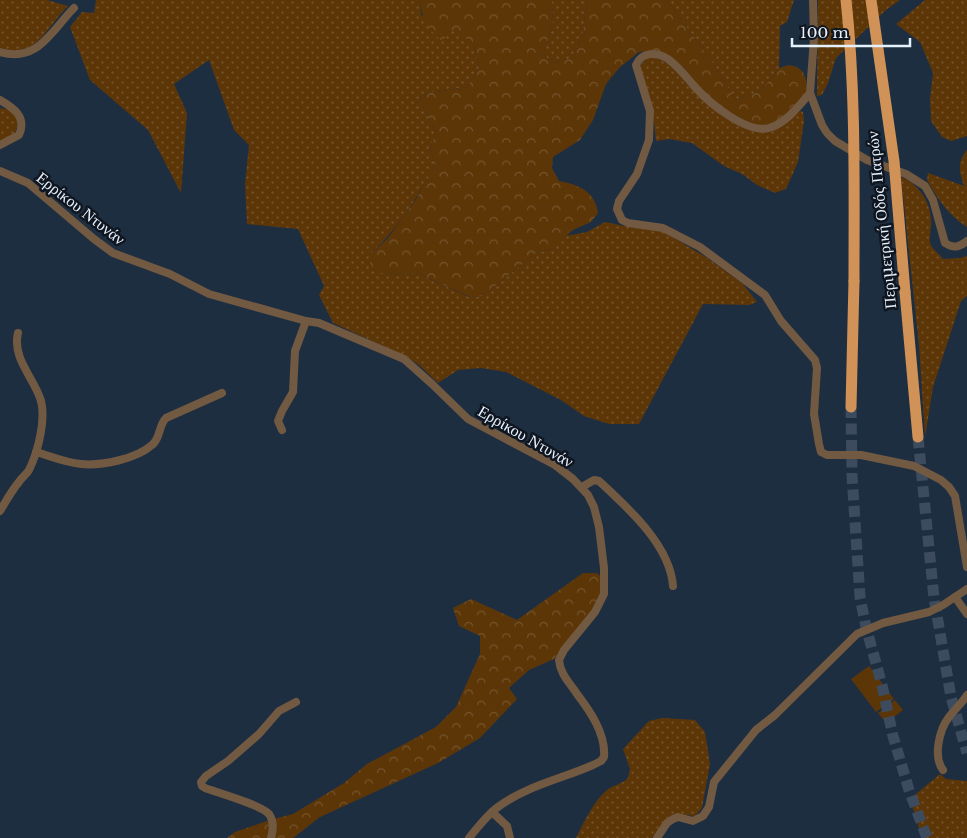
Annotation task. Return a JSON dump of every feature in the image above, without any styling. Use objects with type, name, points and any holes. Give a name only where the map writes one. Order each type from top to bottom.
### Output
[{"type":"highway","name":"Περιμετρική Οδός Πατρών","points":[[846,0],[851,51],[854,128],[854,281],[851,407]]},
{"type":"highway","name":"Περιμετρική Οδός Πατρών","points":[[871,0],[894,161],[918,437]]},
{"type":"street","points":[[813,0],[814,38],[810,93],[827,133],[835,141],[867,160],[906,174],[924,186],[933,200],[945,243],[951,247],[959,247],[967,241]]},
{"type":"street","points":[[0,52],[17,55],[28,53],[37,48],[46,41],[74,8]]},
{"type":"street","points":[[810,93],[794,111],[771,128],[759,129],[747,126],[721,110],[667,58],[653,54],[644,55],[638,60],[636,65],[650,111],[649,140],[637,174],[619,201],[617,209],[622,220],[628,223],[663,228],[700,247],[765,295],[781,322],[815,360],[817,368],[814,414],[822,452],[827,455],[861,455],[914,466],[942,480],[955,496],[967,567]]},
{"type":"street","points":[[0,100],[14,109],[20,116],[22,123],[19,135],[0,145]]},
{"type":"street","name":"Ερρίκου Ντυνάν","points":[[0,171],[28,183],[113,253],[170,274],[209,294],[319,323],[404,359],[468,419],[543,458],[582,487],[592,503],[597,519],[603,558],[605,589],[602,602],[596,612],[564,650],[559,660],[563,674],[596,725],[601,737],[604,757],[593,765],[524,792],[505,802],[492,812],[469,838]]},
{"type":"street","points":[[282,430],[278,421],[293,392],[296,351],[306,321]]},
{"type":"street","points":[[0,511],[18,482],[28,471],[36,452],[41,430],[42,403],[18,353],[18,333]]},
{"type":"street","points":[[36,452],[82,464],[126,459],[154,444],[162,423],[166,418],[222,394]]},
{"type":"street","points":[[582,487],[594,480],[599,481],[623,503],[659,546],[672,573],[673,586]]},
{"type":"street","points":[[657,838],[663,828],[673,818],[678,817],[693,821],[703,816],[709,807],[714,782],[756,730],[776,715],[857,634],[883,623],[929,612],[967,589]]},
{"type":"street","points":[[956,597],[967,614]]},
{"type":"street","points":[[944,770],[940,766],[938,756],[942,730],[948,718],[967,696]]},
{"type":"street","points":[[271,838],[272,824],[269,814],[205,788],[202,786],[202,782],[208,774],[228,761],[259,734],[279,711],[296,702]]},
{"type":"street","points":[[492,812],[507,826],[510,838]]},
{"type":"green space","points":[[0,0],[47,0],[68,6],[47,32],[32,46],[13,51],[0,48]]},
{"type":"green space","points":[[96,0],[420,0],[421,15],[448,32],[457,28],[475,47],[479,68],[467,87],[429,93],[419,97],[436,133],[430,148],[435,166],[421,190],[390,234],[371,254],[381,274],[417,273],[469,297],[483,296],[536,253],[551,249],[565,236],[587,232],[605,222],[662,231],[706,257],[743,284],[757,302],[749,305],[703,304],[639,424],[609,424],[584,416],[561,400],[506,372],[481,368],[458,370],[438,383],[419,365],[407,357],[333,323],[319,295],[324,286],[298,229],[247,224],[245,184],[249,145],[234,130],[209,60],[174,84],[187,113],[181,193],[148,130],[90,80],[70,27],[82,12],[94,13]]},
{"type":"green space","points":[[420,0],[552,0],[553,22],[543,56],[557,62],[571,58],[582,38],[587,0],[667,0],[717,69],[735,100],[761,91],[779,68],[789,65],[797,67],[803,72],[807,91],[795,107],[774,123],[757,127],[722,108],[697,86],[684,68],[669,56],[651,51],[639,52],[620,67],[606,84],[593,120],[580,140],[553,157],[552,168],[559,181],[579,187],[590,194],[598,213],[591,222],[573,230],[551,249],[536,253],[483,296],[470,297],[417,273],[381,274],[370,266],[371,254],[388,238],[416,199],[435,166],[430,148],[436,133],[419,97],[429,93],[467,87],[479,68],[475,47],[457,29],[448,32],[443,42],[433,33],[426,24]]},
{"type":"green space","points":[[552,0],[587,0],[582,38],[571,58],[557,62],[543,56],[553,22]]},
{"type":"green space","points":[[667,0],[794,0],[787,22],[780,26],[779,68],[761,91],[735,100],[717,69]]},
{"type":"green space","points":[[818,0],[900,0],[886,10],[836,58],[822,95],[817,96]]},
{"type":"green space","points":[[925,0],[967,0],[967,136],[951,141],[942,137],[931,121],[930,99],[933,73],[920,42],[896,24]]},
{"type":"green space","points":[[647,57],[667,63],[699,96],[718,112],[739,126],[750,130],[761,132],[775,130],[800,111],[803,112],[804,121],[798,162],[786,189],[775,193],[757,185],[742,174],[724,166],[692,143],[669,139],[656,141],[653,112],[640,66]]},
{"type":"green space","points":[[0,108],[11,110],[19,120],[15,133],[0,142]]},
{"type":"green space","points":[[967,150],[967,227],[944,206],[927,180],[928,173],[964,186],[960,163]]},
{"type":"green space","points":[[901,177],[918,188],[926,199],[931,223],[930,241],[933,248],[943,259],[967,256],[967,296],[961,301],[933,387],[925,437],[919,345]]},
{"type":"green space","points":[[583,573],[597,573],[600,576],[602,587],[601,597],[590,615],[554,659],[529,670],[509,688],[517,699],[480,738],[438,763],[320,817],[293,838],[227,838],[235,832],[293,814],[344,783],[367,764],[436,727],[456,707],[480,654],[480,636],[459,626],[453,608],[471,599],[517,620]]},
{"type":"green space","points":[[869,666],[894,699],[876,712],[851,679]]},
{"type":"green space","points":[[895,700],[903,710],[886,723],[878,713]]},
{"type":"green space","points":[[662,718],[695,720],[705,732],[710,764],[702,808],[695,816],[671,815],[652,838],[576,838],[597,800],[607,790],[628,778],[630,769],[623,749],[649,721]]},
{"type":"green space","points":[[940,774],[946,779],[967,781],[967,838],[922,838],[910,799]]},
{"type":"tunnel","points":[[851,407],[852,476],[860,597],[893,736],[909,790],[927,838]]},
{"type":"tunnel","points":[[918,437],[934,598],[951,697],[967,753]]}]
